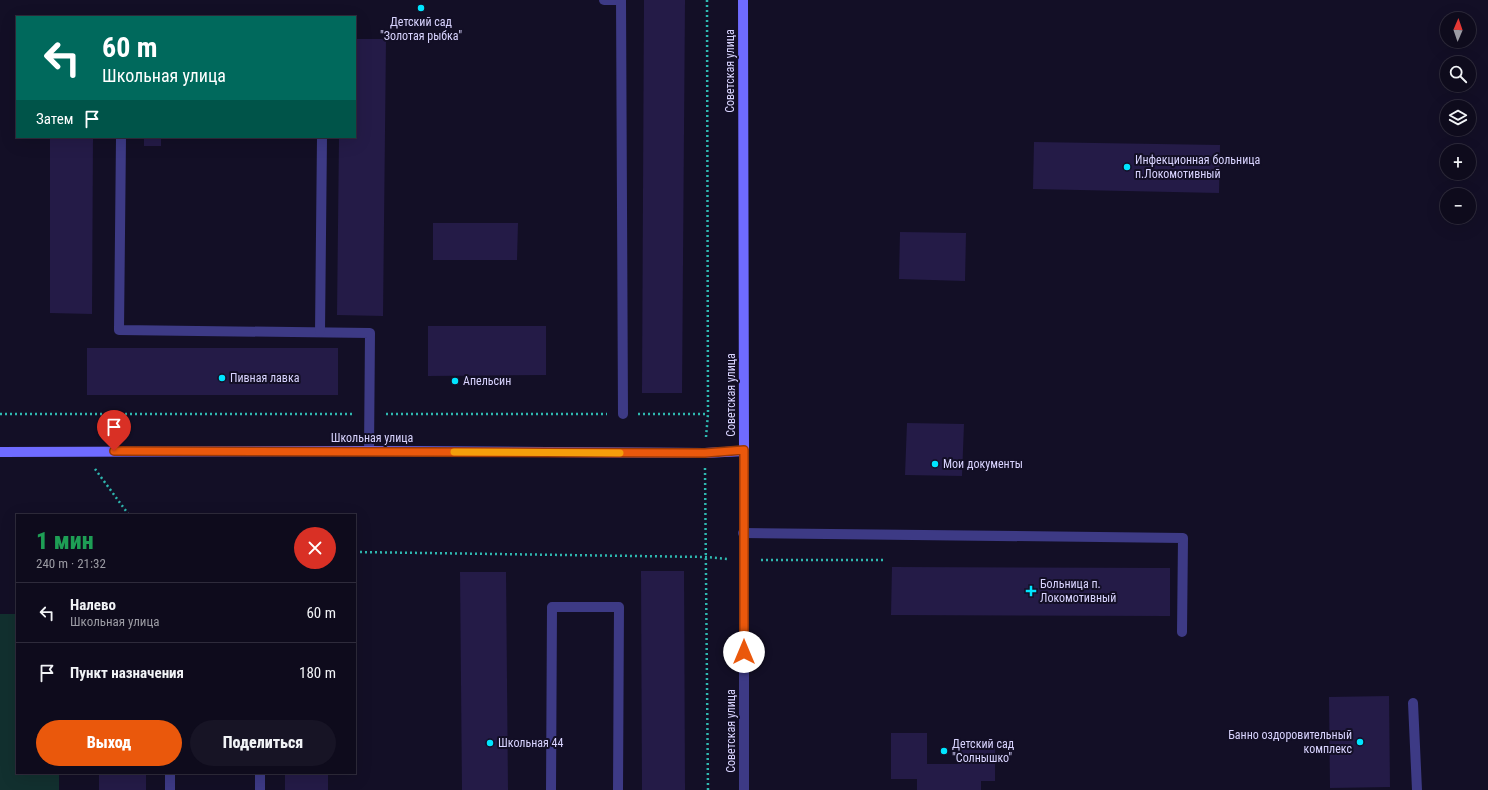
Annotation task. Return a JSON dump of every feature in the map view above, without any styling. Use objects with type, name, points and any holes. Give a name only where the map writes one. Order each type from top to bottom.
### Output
[{"type":"street","points":[[604,0],[621,0],[623,414]]},
{"type":"street","name":"Советская улица","points":[[743,0],[744,790]]},
{"type":"street","points":[[121,138],[119,330],[370,333],[369,451]]},
{"type":"street","points":[[320,332],[322,138]]},
{"type":"street","name":"Школьная улица","points":[[0,452],[369,451],[705,453],[744,450]]},
{"type":"street","points":[[743,533],[1183,538],[1182,632]]},
{"type":"street","points":[[551,790],[552,606],[619,607],[618,790]]},
{"type":"street","points":[[1413,703],[1417,790]]},
{"type":"street","points":[[170,774],[170,790]]},
{"type":"street","points":[[260,774],[260,790]]},
{"type":"path","points":[[707,0],[708,414],[705,453],[708,790]]},
{"type":"path","points":[[82,451],[128,514]]},
{"type":"path","points":[[356,552],[706,557],[743,560],[886,560]]},
{"type":"green space","points":[[0,614],[16,614],[16,774],[59,774],[59,790],[0,790]]},
{"type":"building","points":[[644,0],[685,0],[682,393],[642,393]]},
{"type":"building","points":[[356,39],[386,39],[383,316],[337,315],[339,138],[356,138]]},
{"type":"building","points":[[50,138],[93,138],[92,314],[50,313]]},
{"type":"building","points":[[144,138],[161,138],[161,146],[144,146]]},
{"type":"building","name":"Инфекционная больница п.Локомотивный","points":[[1034,142],[1220,145],[1219,193],[1033,189]]},
{"type":"building","points":[[433,223],[518,223],[517,260],[433,260]]},
{"type":"building","points":[[900,232],[966,233],[965,281],[899,279]]},
{"type":"building","points":[[428,326],[546,326],[546,375],[428,376]]},
{"type":"building","points":[[87,348],[338,348],[338,395],[87,395]]},
{"type":"building","points":[[907,423],[964,424],[962,476],[905,475]]},
{"type":"building","name":"Больница п. Локомотивный","points":[[892,567],[1170,568],[1170,616],[891,615]]},
{"type":"building","points":[[641,571],[684,571],[685,790],[642,790]]},
{"type":"building","points":[[460,572],[506,572],[508,790],[462,790]]},
{"type":"building","name":"Банно оздоровительный комплекс","points":[[1389,696],[1390,787],[1330,788],[1329,697]]},
{"type":"building","points":[[891,733],[927,733],[927,764],[959,764],[959,741],[995,742],[995,781],[981,781],[981,790],[917,790],[917,779],[891,779]]},
{"type":"building","points":[[99,774],[146,774],[146,790],[99,790]]},
{"type":"building","points":[[285,774],[328,774],[328,790],[285,790]]},
{"type":"slow traffic","points":[[454,452],[620,453]]},
{"type":"place","name":"Детский сад \"Золотая рыбка\"","points":[[421,8]]},
{"type":"place","name":"Инфекционная больница п.Локомотивный","points":[[1127,167]]},
{"type":"place","name":"Пивная лавка","points":[[222,378]]},
{"type":"place","name":"Апельсин","points":[[455,381]]},
{"type":"place","name":"Мои документы","points":[[935,464]]},
{"type":"place","name":"Больница п. Локомотивный","points":[[1031,591]]},
{"type":"place","name":"Банно оздоровительный комплекс","points":[[1360,742]]},
{"type":"place","name":"Школьная 44","points":[[490,743]]},
{"type":"place","name":"Детский сад \"Солнышко\"","points":[[944,751]]},
{"type":"route","points":[[114,451],[705,453],[744,450],[744,652]]}]
